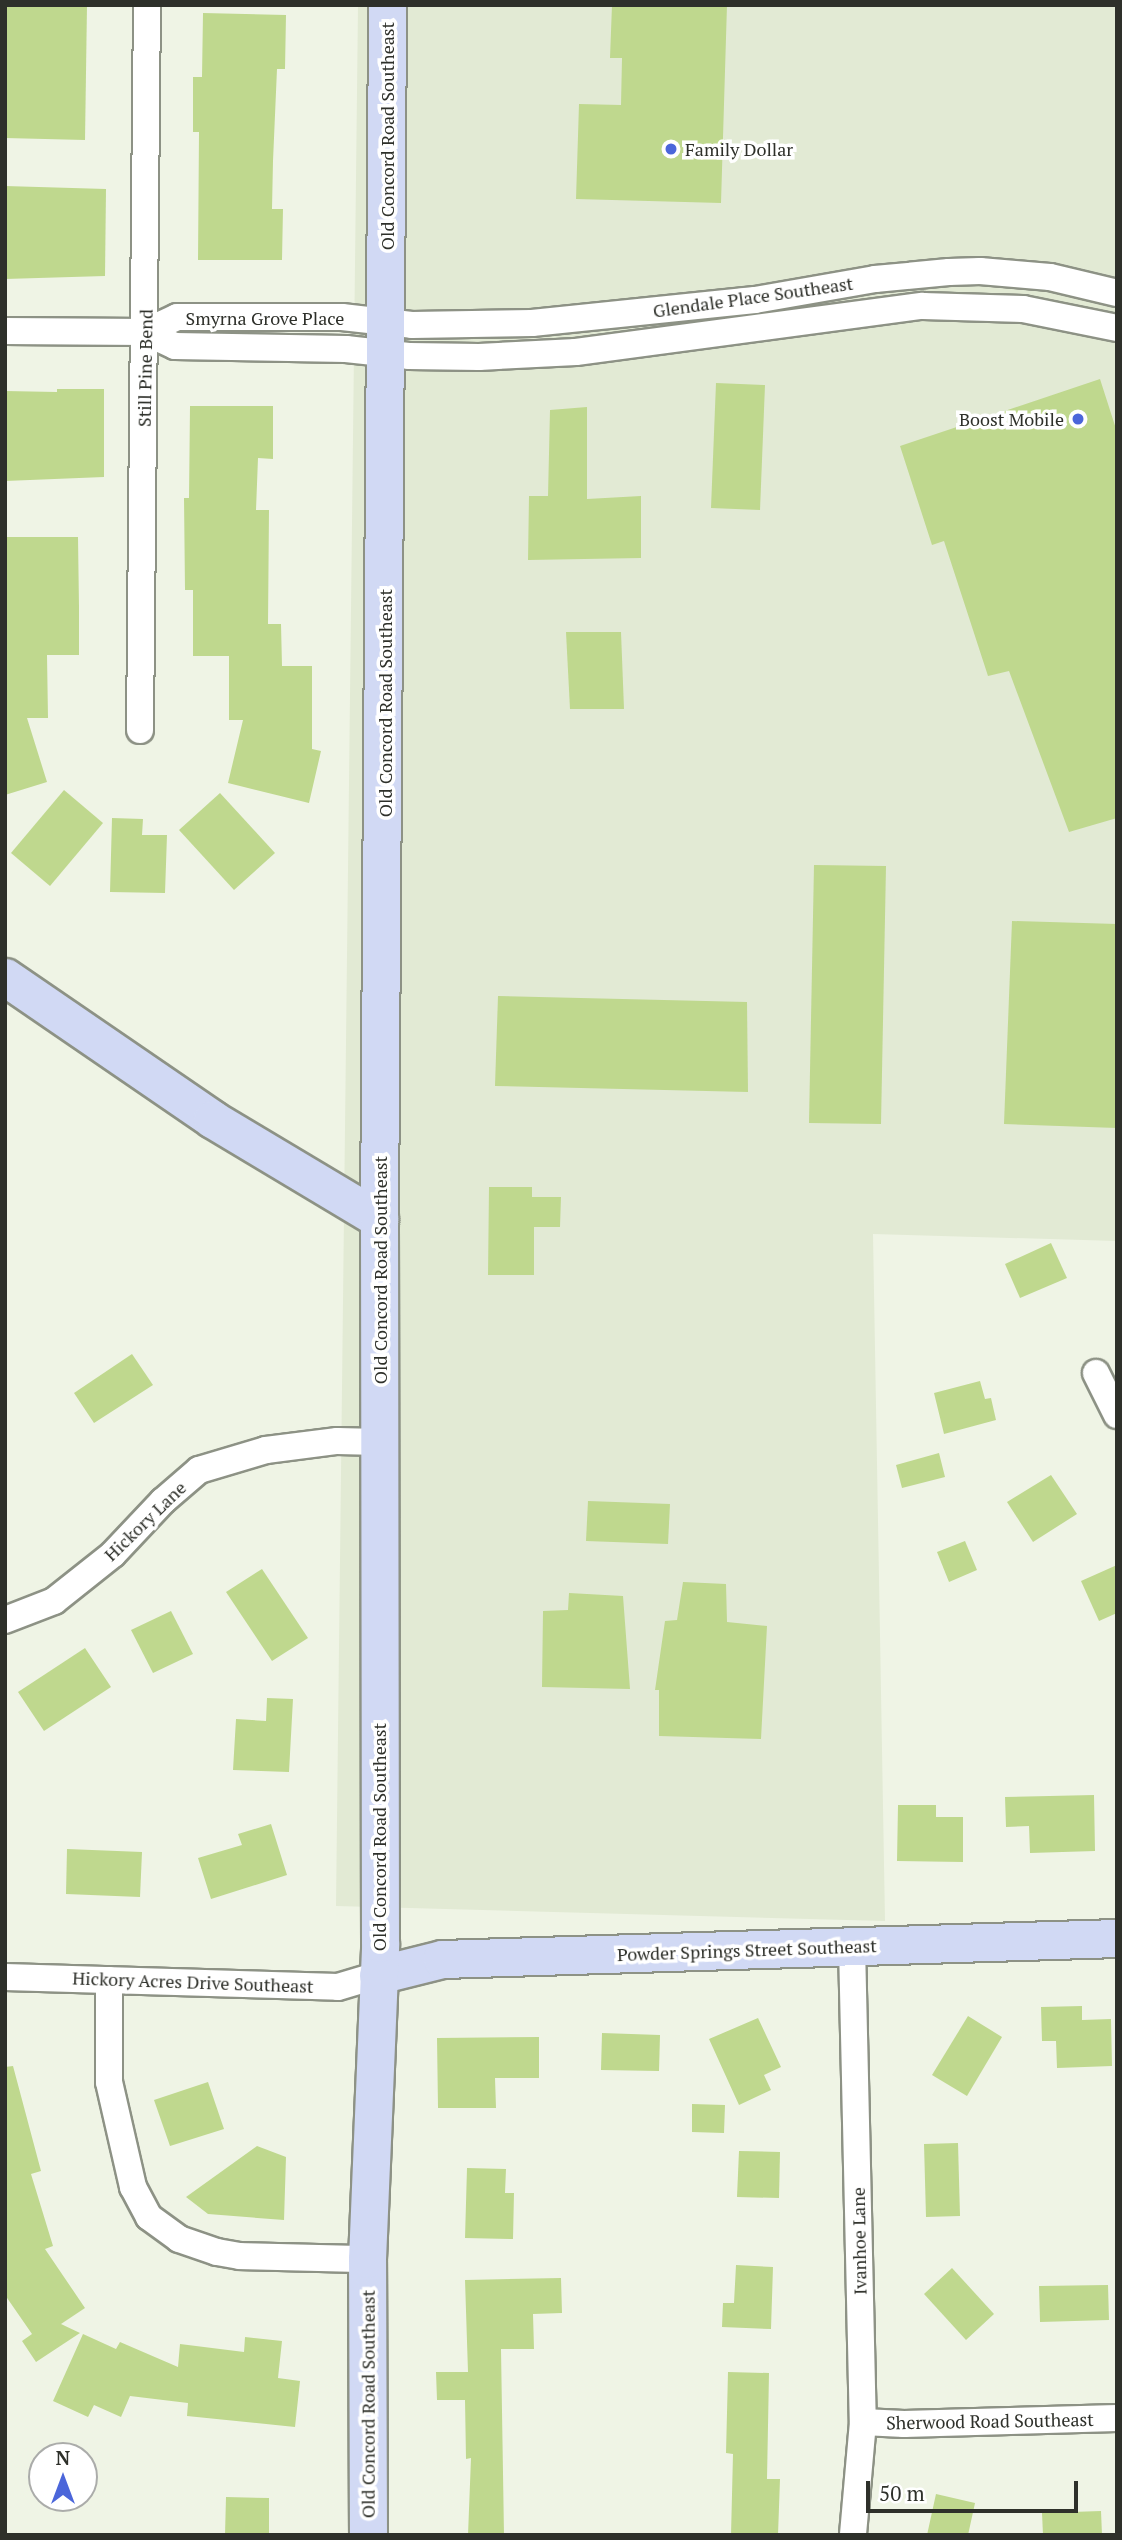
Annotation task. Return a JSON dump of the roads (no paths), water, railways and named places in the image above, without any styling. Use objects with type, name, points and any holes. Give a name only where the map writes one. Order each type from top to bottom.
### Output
[{"type":"street","name":"Still Pine Bend","points":[[140,730],[147,5]]},
{"type":"street","name":"Old Concord Road Southeast","points":[[368,2535],[367,2259],[378,1975],[379,1219],[387,337],[387,5]]},
{"type":"street","name":"Glendale Place Southeast","points":[[387,337],[412,325],[544,322],[755,300],[874,279],[948,272],[980,271],[1050,277],[1117,293]]},
{"type":"street","name":"Glendale Place Southeast","points":[[387,337],[479,357],[576,352],[923,306],[1013,308],[1058,314],[1117,328]]},
{"type":"street","points":[[257,316],[257,348]]},
{"type":"street","name":"Smyrna Grove Place","points":[[145,332],[177,317],[342,317],[387,337]]},
{"type":"street","name":"Smyrna Grove Place","points":[[5,331],[145,332],[175,346],[257,348],[387,337]]},
{"type":"street","points":[[5,977],[212,1119],[379,1219]]},
{"type":"street","points":[[1096,1373],[1117,1415]]},
{"type":"street","name":"Hickory Lane","points":[[5,1620],[54,1601],[113,1554],[163,1501],[198,1470],[265,1450],[337,1441],[380,1442]]},
{"type":"street","name":"Powder Springs Street Southeast","points":[[378,1975],[442,1959],[1117,1938]]},
{"type":"street","name":"Ivanhoe Lane","points":[[852,1946],[863,2422],[853,2535]]},
{"type":"street","name":"Hickory Acres Drive Southeast","points":[[5,1977],[338,1987],[378,1975]]},
{"type":"street","points":[[109,1980],[109,2082],[134,2187],[149,2217],[179,2239],[216,2252],[240,2256],[367,2259]]},
{"type":"street","name":"Sherwood Road Southeast","points":[[863,2422],[904,2424],[1117,2418]]},
{"type":"place","name":"Family Dollar","points":[[671,149]]},
{"type":"place","name":"Boost Mobile","points":[[1078,419]]}]
